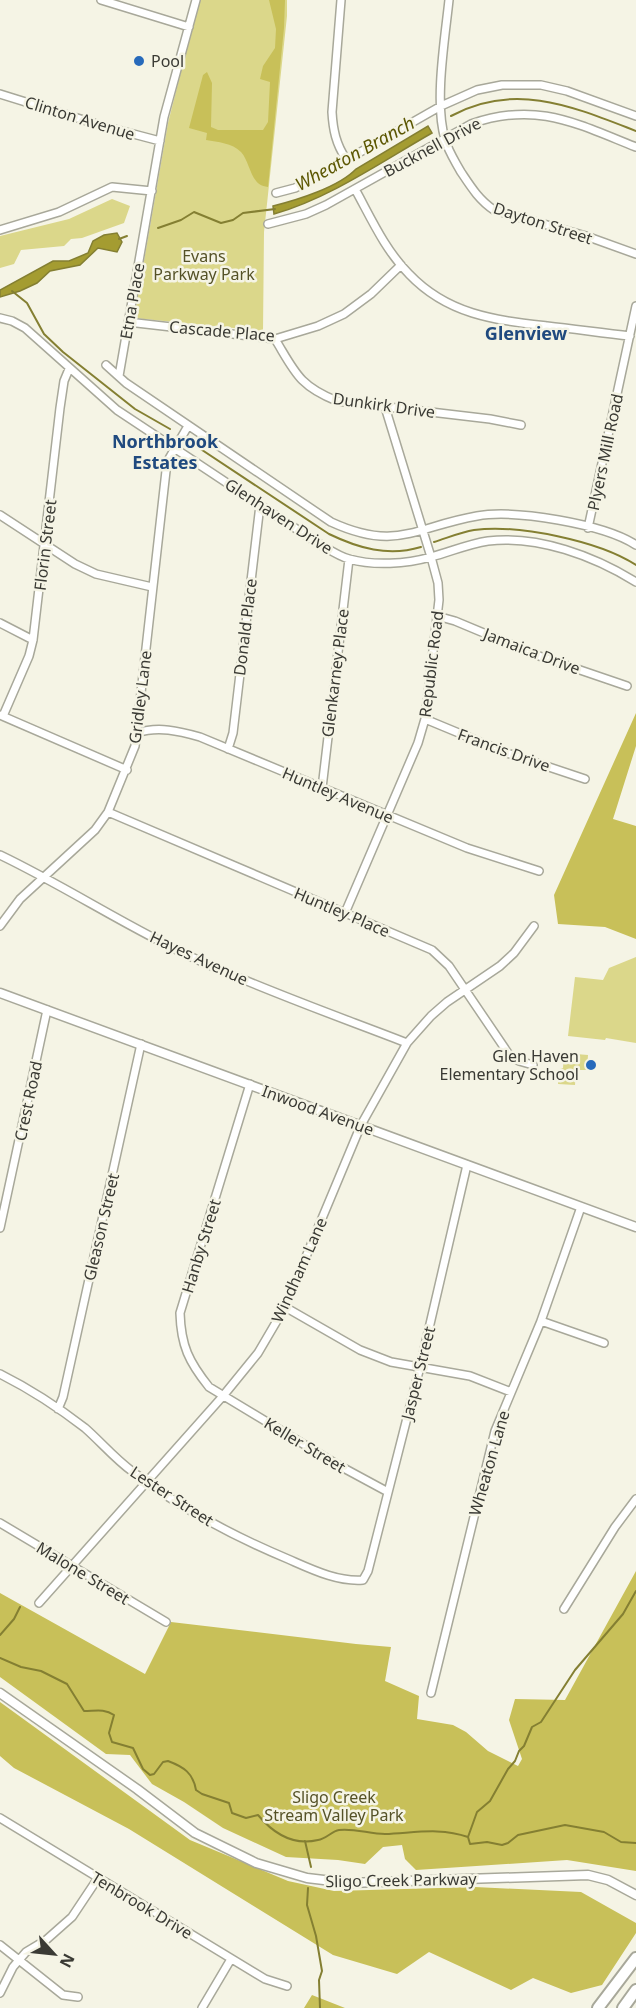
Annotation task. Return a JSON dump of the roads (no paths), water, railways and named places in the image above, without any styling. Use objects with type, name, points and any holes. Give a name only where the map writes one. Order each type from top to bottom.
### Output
[{"type":"main road","points":[[598,2008],[636,1958]]},
{"type":"main road","points":[[622,2008],[636,1990]]},
{"type":"street","points":[[101,0],[189,27]]},
{"type":"street","name":"Etna Place","points":[[118,376],[164,117],[196,0]]},
{"type":"street","points":[[341,0],[332,112],[333,130],[338,147],[346,159]]},
{"type":"street","name":"Dayton Street","points":[[449,0],[441,121],[449,151],[471,188],[481,201],[494,210],[586,236],[636,254]]},
{"type":"street","name":"Bucknell Drive","points":[[276,192],[294,188],[313,179],[441,106],[477,90],[509,85],[541,85],[567,91],[636,116]]},
{"type":"street","name":"Clinton Avenue","points":[[0,94],[160,141]]},
{"type":"street","name":"Bucknell Drive","points":[[268,224],[306,214],[471,123],[490,117],[522,112],[541,114],[561,119],[636,147]]},
{"type":"street","points":[[0,230],[59,212],[112,188],[152,191]]},
{"type":"street","points":[[355,189],[388,250],[410,275],[434,295],[475,315],[497,320],[630,336]]},
{"type":"street","name":"Cascade Place","points":[[128,322],[260,335],[275,339],[318,326],[344,314],[371,294],[401,266]]},
{"type":"street","name":"Plyers Mill Road","points":[[588,528],[636,306]]},
{"type":"street","name":"Glenhaven Drive","points":[[0,318],[25,328],[117,410],[316,542],[349,559],[404,562],[490,541],[525,542],[570,551],[636,582]]},
{"type":"street","name":"Dunkirk Drive","points":[[275,339],[304,383],[316,392],[337,400],[490,418],[521,425]]},
{"type":"street","name":"Glenhaven Drive","points":[[106,365],[188,426],[332,522],[351,531],[372,536],[398,537],[478,516],[495,514],[546,519],[611,533],[636,545]]},
{"type":"street","name":"Florin Street","points":[[2,715],[29,656],[33,640],[60,408],[64,381],[69,369]]},
{"type":"street","name":"Republic Road","points":[[345,914],[418,743],[425,720],[437,616],[438,583],[385,407]]},
{"type":"street","name":"Gridley Lane","points":[[0,926],[21,899],[83,842],[108,812],[127,770],[137,733],[167,462],[188,426]]},
{"type":"street","name":"Donald Place","points":[[228,749],[234,722],[260,505]]},
{"type":"street","points":[[0,515],[75,564],[96,574],[152,587]]},
{"type":"street","name":"Glenkarney Place","points":[[322,788],[349,559]]},
{"type":"street","name":"Jamaica Drive","points":[[437,616],[455,621],[539,656],[627,686]]},
{"type":"street","points":[[0,623],[33,640]]},
{"type":"street","points":[[2,715],[127,770]]},
{"type":"street","name":"Francis Drive","points":[[425,720],[507,753],[585,779]]},
{"type":"street","name":"Huntley Avenue","points":[[137,733],[148,729],[178,730],[467,848],[539,872]]},
{"type":"street","name":"Huntley Place","points":[[108,812],[432,950],[449,966],[510,1056],[533,1065]]},
{"type":"street","name":"Hayes Avenue","points":[[0,855],[44,876],[130,926],[197,960],[407,1043]]},
{"type":"street","name":"Windham Lane","points":[[39,1603],[223,1396],[258,1353],[285,1307],[361,1125],[407,1043],[431,1016],[507,959],[534,926]]},
{"type":"street","name":"Inwood Avenue","points":[[0,993],[636,1227]]},
{"type":"street","name":"Crest Road","points":[[0,1228],[47,1010]]},
{"type":"street","name":"Gleason Street","points":[[58,1409],[63,1396],[141,1044]]},
{"type":"street","name":"Hanby Street","points":[[223,1396],[209,1387],[193,1368],[185,1350],[180,1313],[250,1084]]},
{"type":"street","name":"Jasper Street","points":[[363,1580],[368,1571],[420,1367],[467,1165]]},
{"type":"street","name":"Wheaton Lane","points":[[431,1693],[495,1431],[541,1321],[581,1207]]},
{"type":"street","points":[[285,1307],[360,1350],[391,1362],[470,1376],[511,1392]]},
{"type":"street","points":[[541,1321],[604,1343]]},
{"type":"street","name":"Lester Street","points":[[0,1374],[58,1409],[86,1429],[132,1472],[196,1514],[248,1542],[320,1573],[363,1580]]},
{"type":"street","name":"Keller Street","points":[[223,1396],[338,1465],[388,1492]]},
{"type":"street","points":[[564,1609],[615,1527],[636,1499]]},
{"type":"street","name":"Malone Street","points":[[0,1523],[166,1622]]},
{"type":"street","name":"Sligo Creek Parkway","points":[[0,1693],[137,1789],[195,1833],[256,1863],[308,1878],[349,1883],[588,1875],[608,1880],[636,1895]]},
{"type":"street","name":"Tenbrook Drive","points":[[0,1818],[265,1979],[287,1986]]},
{"type":"street","points":[[0,1993],[8,1974],[19,1960],[26,1952],[46,1940],[72,1917],[98,1878]]},
{"type":"street","points":[[0,1945],[63,1995],[78,1997]]},
{"type":"street","points":[[202,2008],[231,1959]]},
{"type":"waterway","name":"Wheaton Branch","points":[[451,116],[498,100],[521,99],[567,106],[636,131]]},
{"type":"waterway","name":"Wheaton Branch","points":[[158,228],[181,220],[194,212],[221,223],[233,220],[243,213],[275,209]]},
{"type":"waterway","name":"Wheaton Branch","points":[[119,239],[127,236]]},
{"type":"waterway","points":[[12,291],[27,303],[44,334],[63,352],[135,409],[170,429]]},
{"type":"waterway","points":[[190,442],[329,534],[374,550],[397,551],[421,547]]},
{"type":"waterway","points":[[434,542],[474,530],[535,532],[580,542],[620,556],[636,565]]},
{"type":"waterway","points":[[468,1837],[477,1812],[490,1801],[524,1746],[532,1727],[541,1722],[575,1670],[623,1614],[636,1591]]},
{"type":"waterway","points":[[0,1635],[14,1619],[20,1607]]},
{"type":"waterway","points":[[0,1658],[21,1667],[41,1671],[67,1684],[84,1711],[103,1711],[114,1715],[109,1733],[112,1742],[133,1748],[143,1769],[150,1775],[154,1774],[163,1762],[174,1763],[187,1771],[193,1779],[196,1790],[202,1794],[229,1803],[232,1813],[246,1818],[258,1815],[277,1832],[292,1839],[318,1840],[336,1831],[345,1830],[385,1834],[437,1831],[468,1837],[470,1844],[487,1842],[502,1845],[518,1835],[565,1825],[604,1832],[621,1842],[636,1843]]},
{"type":"waterway","points":[[305,1841],[311,1867]]},
{"type":"waterway","points":[[308,1888],[307,1905],[316,1936],[322,1971],[319,1980],[320,2008]]},
{"type":"place","name":"Pool","points":[[139,61]]},
{"type":"place","name":"Glen Haven Elementary School","points":[[591,1065]]},
{"type":"district","name":"Glenview","points":[[526,334]]},
{"type":"district","name":"Northbrook Estates","points":[[165,452]]},
{"type":"park label","name":"Evans Parkway Park","points":[[204,265]]},
{"type":"park label","name":"Sligo Creek Stream Valley Park","points":[[334,1806]]}]
